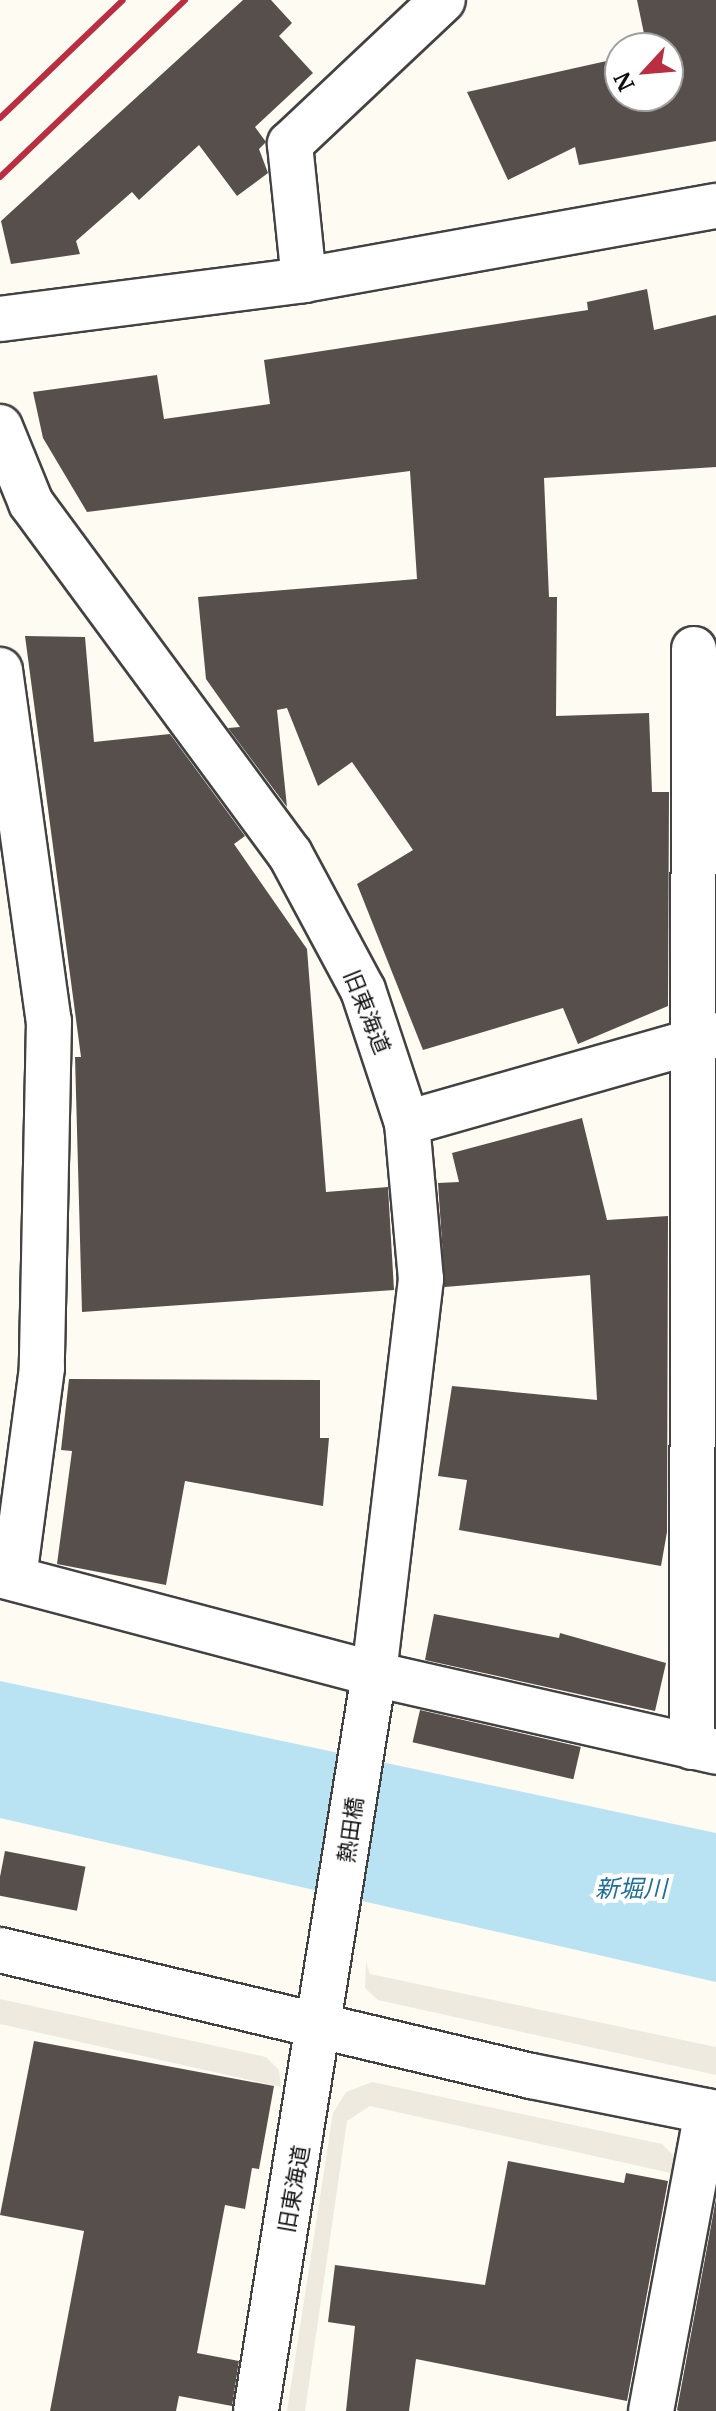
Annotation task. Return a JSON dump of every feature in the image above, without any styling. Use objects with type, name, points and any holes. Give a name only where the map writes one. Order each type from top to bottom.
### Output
[{"type":"street","points":[[304,280],[290,144],[443,0]]},
{"type":"street","points":[[0,319],[304,280],[716,206]]},
{"type":"street","name":"旧東海道","points":[[0,427],[31,503],[290,854],[363,990],[407,1123],[421,1279],[372,1684]]},
{"type":"street","points":[[0,670],[49,1021],[42,1368],[7,1577],[372,1684],[704,1749],[704,1038],[694,649]]},
{"type":"street","points":[[407,1123],[704,1038]]},
{"type":"street","name":"熱田橋","points":[[331,1966],[372,1684]]},
{"type":"street","points":[[0,1950],[712,2112],[651,2411]]},
{"type":"street","name":"旧東海道","points":[[256,2411],[331,1966]]},
{"type":"shaded area","points":[[366,1962],[370,1974],[716,2047],[716,2075],[378,2000],[365,1988]]},
{"type":"shaded area","points":[[0,1999],[266,2057],[279,2070],[281,2087],[0,2024]]},
{"type":"shaded area","points":[[372,2082],[662,2144],[675,2157],[675,2174],[370,2106],[347,2121],[305,2411],[287,2411],[333,2113],[346,2092]]},
{"type":"water","name":"新堀川","points":[[0,1681],[716,1833],[716,1982],[0,1818]]},
{"type":"building","points":[[243,0],[271,0],[292,23],[279,36],[313,73],[255,127],[266,142],[259,149],[268,173],[237,196],[199,145],[139,200],[132,192],[76,241],[80,254],[11,264],[1,221]]},
{"type":"building","points":[[637,0],[716,0],[716,141],[579,165],[575,147],[508,180],[467,92],[604,62],[604,112],[684,112],[684,32],[644,32]]},
{"type":"building","points":[[647,289],[654,330],[716,315],[716,467],[544,478],[549,597],[557,597],[556,716],[649,713],[652,792],[669,792],[668,1006],[578,1044],[563,1008],[423,1050],[357,884],[413,850],[352,762],[318,786],[287,708],[277,710],[287,807],[228,728],[240,727],[206,679],[198,597],[417,579],[410,471],[87,512],[43,438],[33,392],[157,375],[164,419],[270,404],[264,360],[588,310],[587,302]]},
{"type":"building","points":[[25,636],[85,637],[94,742],[170,734],[245,836],[234,844],[307,949],[326,1192],[388,1187],[394,1290],[82,1312],[75,1057],[81,1057]]},
{"type":"building","points":[[582,1118],[607,1220],[668,1216],[667,1532],[661,1566],[459,1530],[467,1480],[438,1476],[452,1386],[597,1400],[590,1275],[445,1287],[438,1183],[459,1182],[452,1153]]},
{"type":"building","points":[[69,1379],[320,1380],[320,1438],[329,1438],[323,1506],[185,1481],[166,1585],[57,1564],[72,1451],[61,1450]]},
{"type":"building","points":[[434,1614],[559,1638],[560,1633],[666,1663],[655,1711],[425,1660]]},
{"type":"building","points":[[420,1710],[581,1747],[573,1779],[413,1742]]},
{"type":"building","points":[[5,1851],[85,1867],[77,1911],[0,1896]]},
{"type":"building","points":[[34,2041],[274,2086],[259,2169],[252,2168],[245,2209],[225,2205],[197,2353],[239,2361],[232,2406],[179,2396],[176,2411],[50,2411],[84,2231],[0,2215]]},
{"type":"building","points":[[508,2161],[624,2183],[626,2173],[668,2181],[627,2401],[416,2359],[409,2411],[346,2411],[355,2326],[328,2322],[335,2265],[485,2285]]},
{"type":"building","points":[[716,2199],[716,2411],[679,2411],[677,2410]]},
{"type":"railway","points":[[0,118],[123,0]]},
{"type":"railway","points":[[0,177],[185,0]]}]
